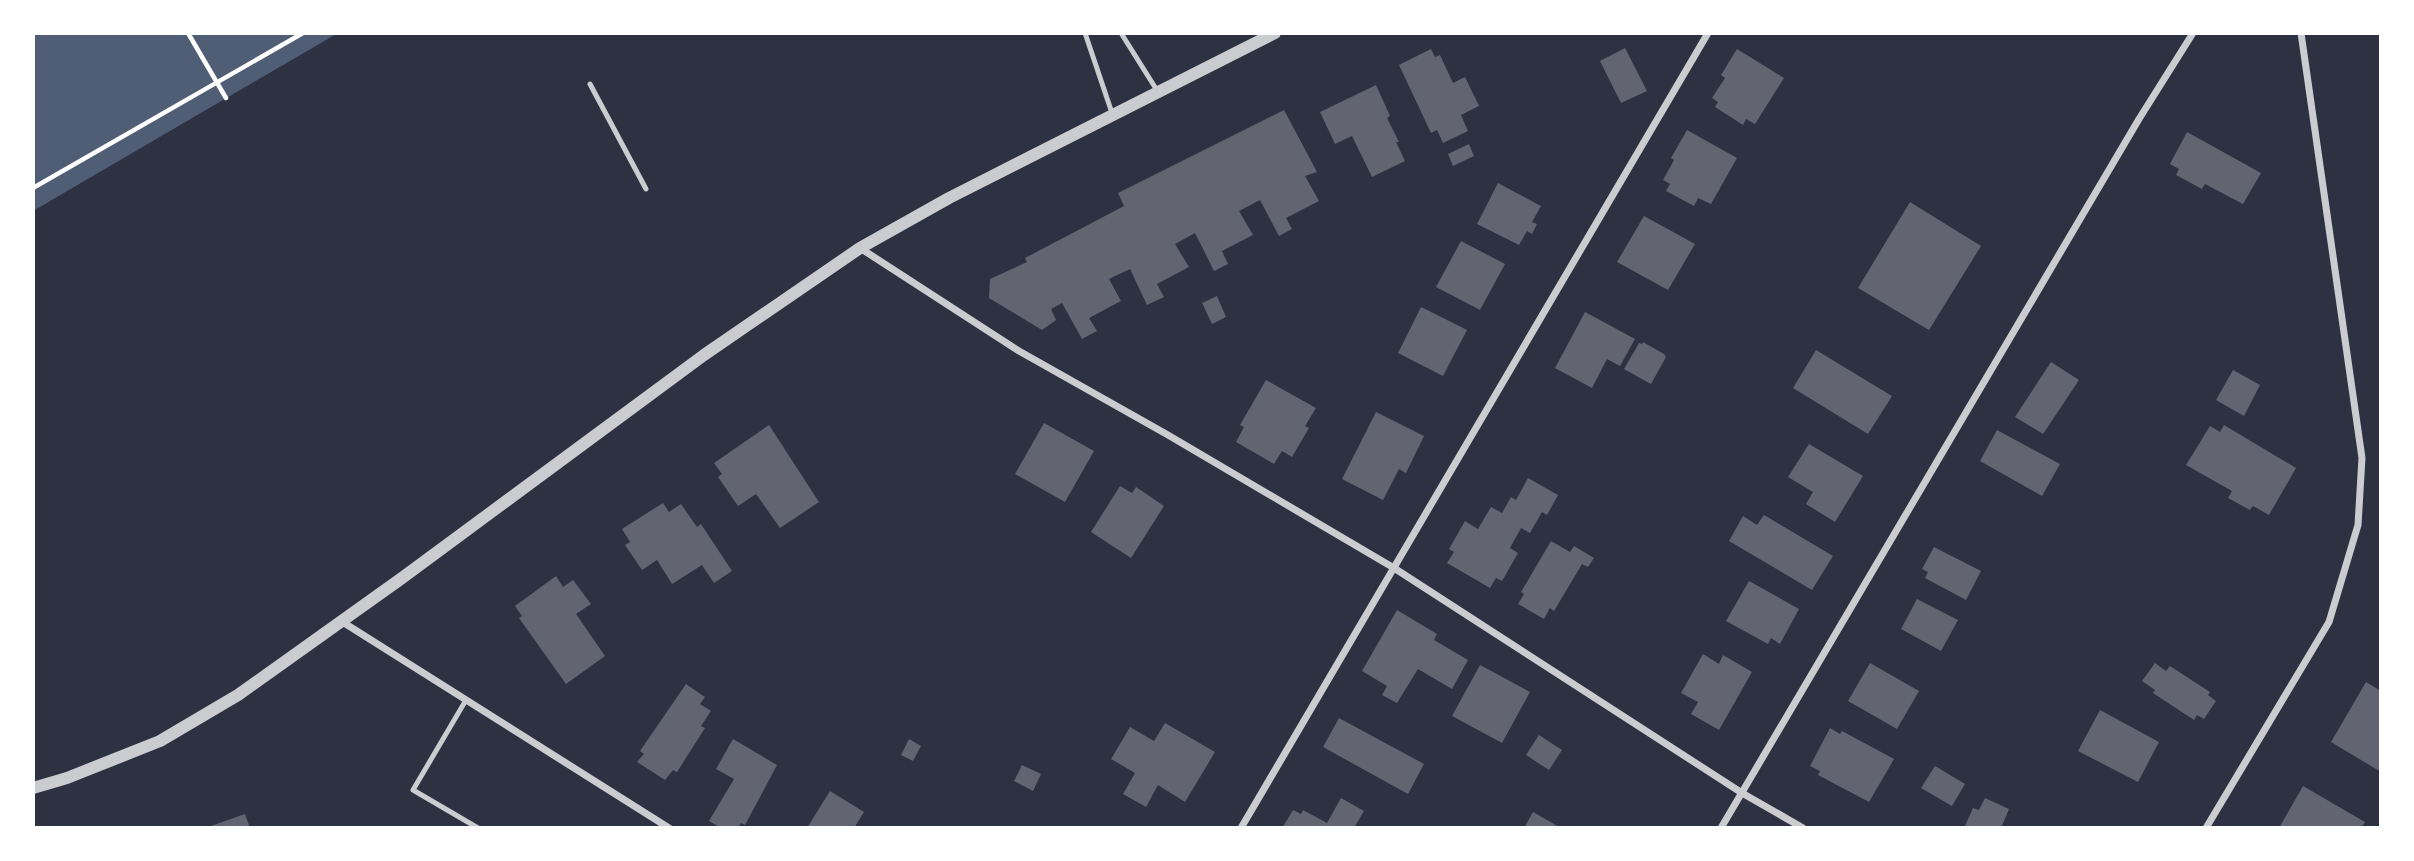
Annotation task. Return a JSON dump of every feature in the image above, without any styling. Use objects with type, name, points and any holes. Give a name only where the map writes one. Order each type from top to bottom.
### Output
[{"type":"street","points":[[33,788],[67,778],[160,741],[238,695],[402,578],[704,355],[860,248],[949,198],[1275,33]]},
{"type":"street","points":[[1241,828],[1708,33]]},
{"type":"street","points":[[1721,828],[2139,119],[2193,33]]},
{"type":"street","points":[[2206,828],[2329,622],[2358,524],[2362,458],[2301,33]]},
{"type":"street","points":[[860,248],[1019,351],[1394,568],[1742,793],[1803,828]]},
{"type":"street","points":[[340,621],[668,828]]},
{"type":"lane","points":[[1085,33],[1112,115]]},
{"type":"lane","points":[[1121,33],[1158,92]]},
{"type":"lane","points":[[590,84],[646,189]]},
{"type":"lane","points":[[466,700],[413,790],[478,828]]},
{"type":"path","points":[[188,33],[226,98]]},
{"type":"path","points":[[33,188],[303,33]]},
{"type":"water","points":[[33,33],[338,33],[33,211]]},
{"type":"building","points":[[1625,48],[1647,91],[1621,103],[1600,61]]},
{"type":"building","points":[[1431,49],[1435,57],[1440,55],[1453,83],[1465,77],[1479,106],[1461,115],[1468,131],[1443,143],[1437,130],[1431,133],[1399,65]]},
{"type":"building","points":[[1737,49],[1784,78],[1755,124],[1746,119],[1743,125],[1715,107],[1718,102],[1712,98],[1725,78],[1721,75]]},
{"type":"building","points":[[1376,85],[1405,161],[1372,177],[1352,136],[1335,144],[1320,112]]},
{"type":"building","points":[[1284,110],[1317,172],[1305,176],[1319,201],[1286,218],[1292,229],[1279,236],[1260,200],[1239,211],[1253,235],[1222,251],[1228,264],[1214,271],[1195,233],[1175,244],[1189,267],[1157,284],[1164,297],[1147,305],[1130,269],[1109,279],[1121,301],[1089,318],[1097,331],[1082,339],[1062,303],[1051,309],[1056,320],[1042,330],[989,298],[990,279],[1027,262],[1025,258],[1124,206],[1118,193]]},
{"type":"building","points":[[1687,130],[1737,158],[1711,204],[1698,198],[1694,206],[1666,191],[1670,184],[1663,180],[1674,160],[1671,158]]},
{"type":"building","points":[[2187,132],[2261,173],[2243,204],[2205,184],[2202,189],[2176,175],[2179,169],[2170,164]]},
{"type":"building","points":[[1469,144],[1474,156],[1453,166],[1448,154]]},
{"type":"building","points":[[1498,183],[1541,206],[1532,222],[1537,224],[1532,234],[1527,231],[1519,245],[1477,224]]},
{"type":"building","points":[[1910,202],[1981,246],[1929,330],[1858,288]]},
{"type":"building","points":[[1644,216],[1695,244],[1668,290],[1617,262]]},
{"type":"building","points":[[1461,241],[1505,264],[1480,310],[1436,287]]},
{"type":"building","points":[[1217,296],[1226,317],[1212,324],[1202,303]]},
{"type":"building","points":[[1421,307],[1467,330],[1443,376],[1398,353]]},
{"type":"building","points":[[1585,312],[1635,339],[1620,366],[1607,359],[1592,388],[1555,368]]},
{"type":"building","points":[[1643,342],[1666,357],[1651,384],[1624,369],[1639,343]]},
{"type":"building","points":[[1816,350],[1892,396],[1868,434],[1793,388]]},
{"type":"building","points":[[2051,362],[2079,380],[2043,434],[2015,417]]},
{"type":"building","points":[[2233,370],[2260,385],[2244,416],[2216,400]]},
{"type":"building","points":[[1266,380],[1316,408],[1305,426],[1309,428],[1292,457],[1282,451],[1274,464],[1236,442],[1244,427],[1240,425]]},
{"type":"building","points":[[1376,412],[1424,436],[1406,473],[1399,469],[1383,500],[1342,479]]},
{"type":"building","points":[[1044,423],[1094,451],[1065,502],[1015,474]]},
{"type":"building","points":[[769,425],[819,502],[780,528],[756,494],[738,506],[718,477],[722,474],[714,463]]},
{"type":"building","points":[[2224,425],[2296,468],[2269,515],[2253,506],[2250,510],[2228,498],[2232,491],[2186,465],[2210,426],[2220,432]]},
{"type":"building","points":[[1997,430],[2060,464],[2042,496],[1980,461]]},
{"type":"building","points":[[1809,444],[1863,476],[1835,522],[1806,504],[1813,492],[1788,477]]},
{"type":"building","points":[[1528,478],[1558,495],[1547,515],[1542,512],[1530,533],[1521,528],[1510,548],[1518,553],[1502,581],[1496,578],[1490,588],[1447,563],[1454,552],[1449,549],[1465,521],[1478,529],[1491,507],[1502,513],[1511,497],[1516,500]]},
{"type":"building","points":[[1120,486],[1132,493],[1136,487],[1164,506],[1131,558],[1091,532]]},
{"type":"building","points":[[663,503],[669,512],[681,504],[697,527],[701,524],[732,571],[714,583],[702,565],[672,584],[657,560],[642,570],[625,545],[630,542],[622,529]]},
{"type":"building","points":[[1764,515],[1833,556],[1812,590],[1729,541],[1743,516],[1757,525]]},
{"type":"building","points":[[1551,541],[1570,552],[1574,546],[1594,558],[1588,567],[1582,564],[1554,611],[1550,608],[1544,619],[1518,604],[1524,594],[1521,592]]},
{"type":"building","points":[[1934,547],[1981,571],[1966,600],[1925,578],[1928,572],[1922,569]]},
{"type":"building","points":[[556,576],[563,587],[573,580],[591,604],[576,614],[605,656],[566,684],[519,618],[522,616],[515,606]]},
{"type":"building","points":[[1749,581],[1799,609],[1780,644],[1771,638],[1768,644],[1726,621]]},
{"type":"building","points":[[1917,599],[1958,620],[1941,651],[1901,629]]},
{"type":"building","points":[[1397,610],[1437,634],[1434,640],[1468,660],[1452,689],[1418,669],[1397,703],[1382,695],[1387,686],[1362,671]]},
{"type":"building","points":[[1703,654],[1719,664],[1723,655],[1752,672],[1719,730],[1691,714],[1698,702],[1681,693]]},
{"type":"building","points":[[1870,663],[1919,691],[1897,729],[1848,701]]},
{"type":"building","points":[[2155,663],[2166,671],[2170,666],[2210,692],[2208,695],[2216,701],[2204,719],[2197,715],[2194,720],[2153,693],[2155,690],[2142,681]]},
{"type":"building","points":[[1480,665],[1530,692],[1502,743],[1452,716]]},
{"type":"building","points":[[2366,682],[2381,691],[2381,772],[2331,742]]},
{"type":"building","points":[[686,684],[705,697],[700,704],[711,711],[701,726],[705,728],[677,772],[673,770],[665,780],[637,762],[644,754],[640,751]]},
{"type":"building","points":[[2100,710],[2159,742],[2138,782],[2078,751]]},
{"type":"building","points":[[1339,718],[1424,764],[1408,794],[1323,747]]},
{"type":"building","points":[[1165,723],[1215,752],[1185,802],[1158,785],[1146,807],[1123,794],[1135,773],[1111,759],[1130,727],[1154,741]]},
{"type":"building","points":[[1830,728],[1840,734],[1842,731],[1894,759],[1869,802],[1818,775],[1820,771],[1810,766]]},
{"type":"building","points":[[1539,735],[1562,750],[1549,770],[1526,755]]},
{"type":"building","points":[[733,739],[777,765],[745,825],[741,823],[738,828],[721,828],[709,821],[734,779],[716,769]]},
{"type":"building","points":[[909,739],[921,746],[913,761],[901,755]]},
{"type":"building","points":[[1022,765],[1041,774],[1033,791],[1014,781]]},
{"type":"building","points":[[1935,766],[1965,784],[1952,806],[1921,788]]},
{"type":"building","points":[[2303,786],[2365,822],[2361,828],[2279,828]]},
{"type":"building","points":[[830,791],[864,812],[854,828],[807,828]]},
{"type":"building","points":[[1341,798],[1364,811],[1354,828],[1282,828],[1293,810],[1301,814],[1303,810],[1327,823]]},
{"type":"building","points":[[1985,798],[2009,809],[2001,828],[1964,828],[1973,808],[1979,810]]},
{"type":"building","points":[[1533,812],[1561,828],[1524,828]]},
{"type":"building","points":[[245,814],[250,828],[208,828],[208,827]]}]
